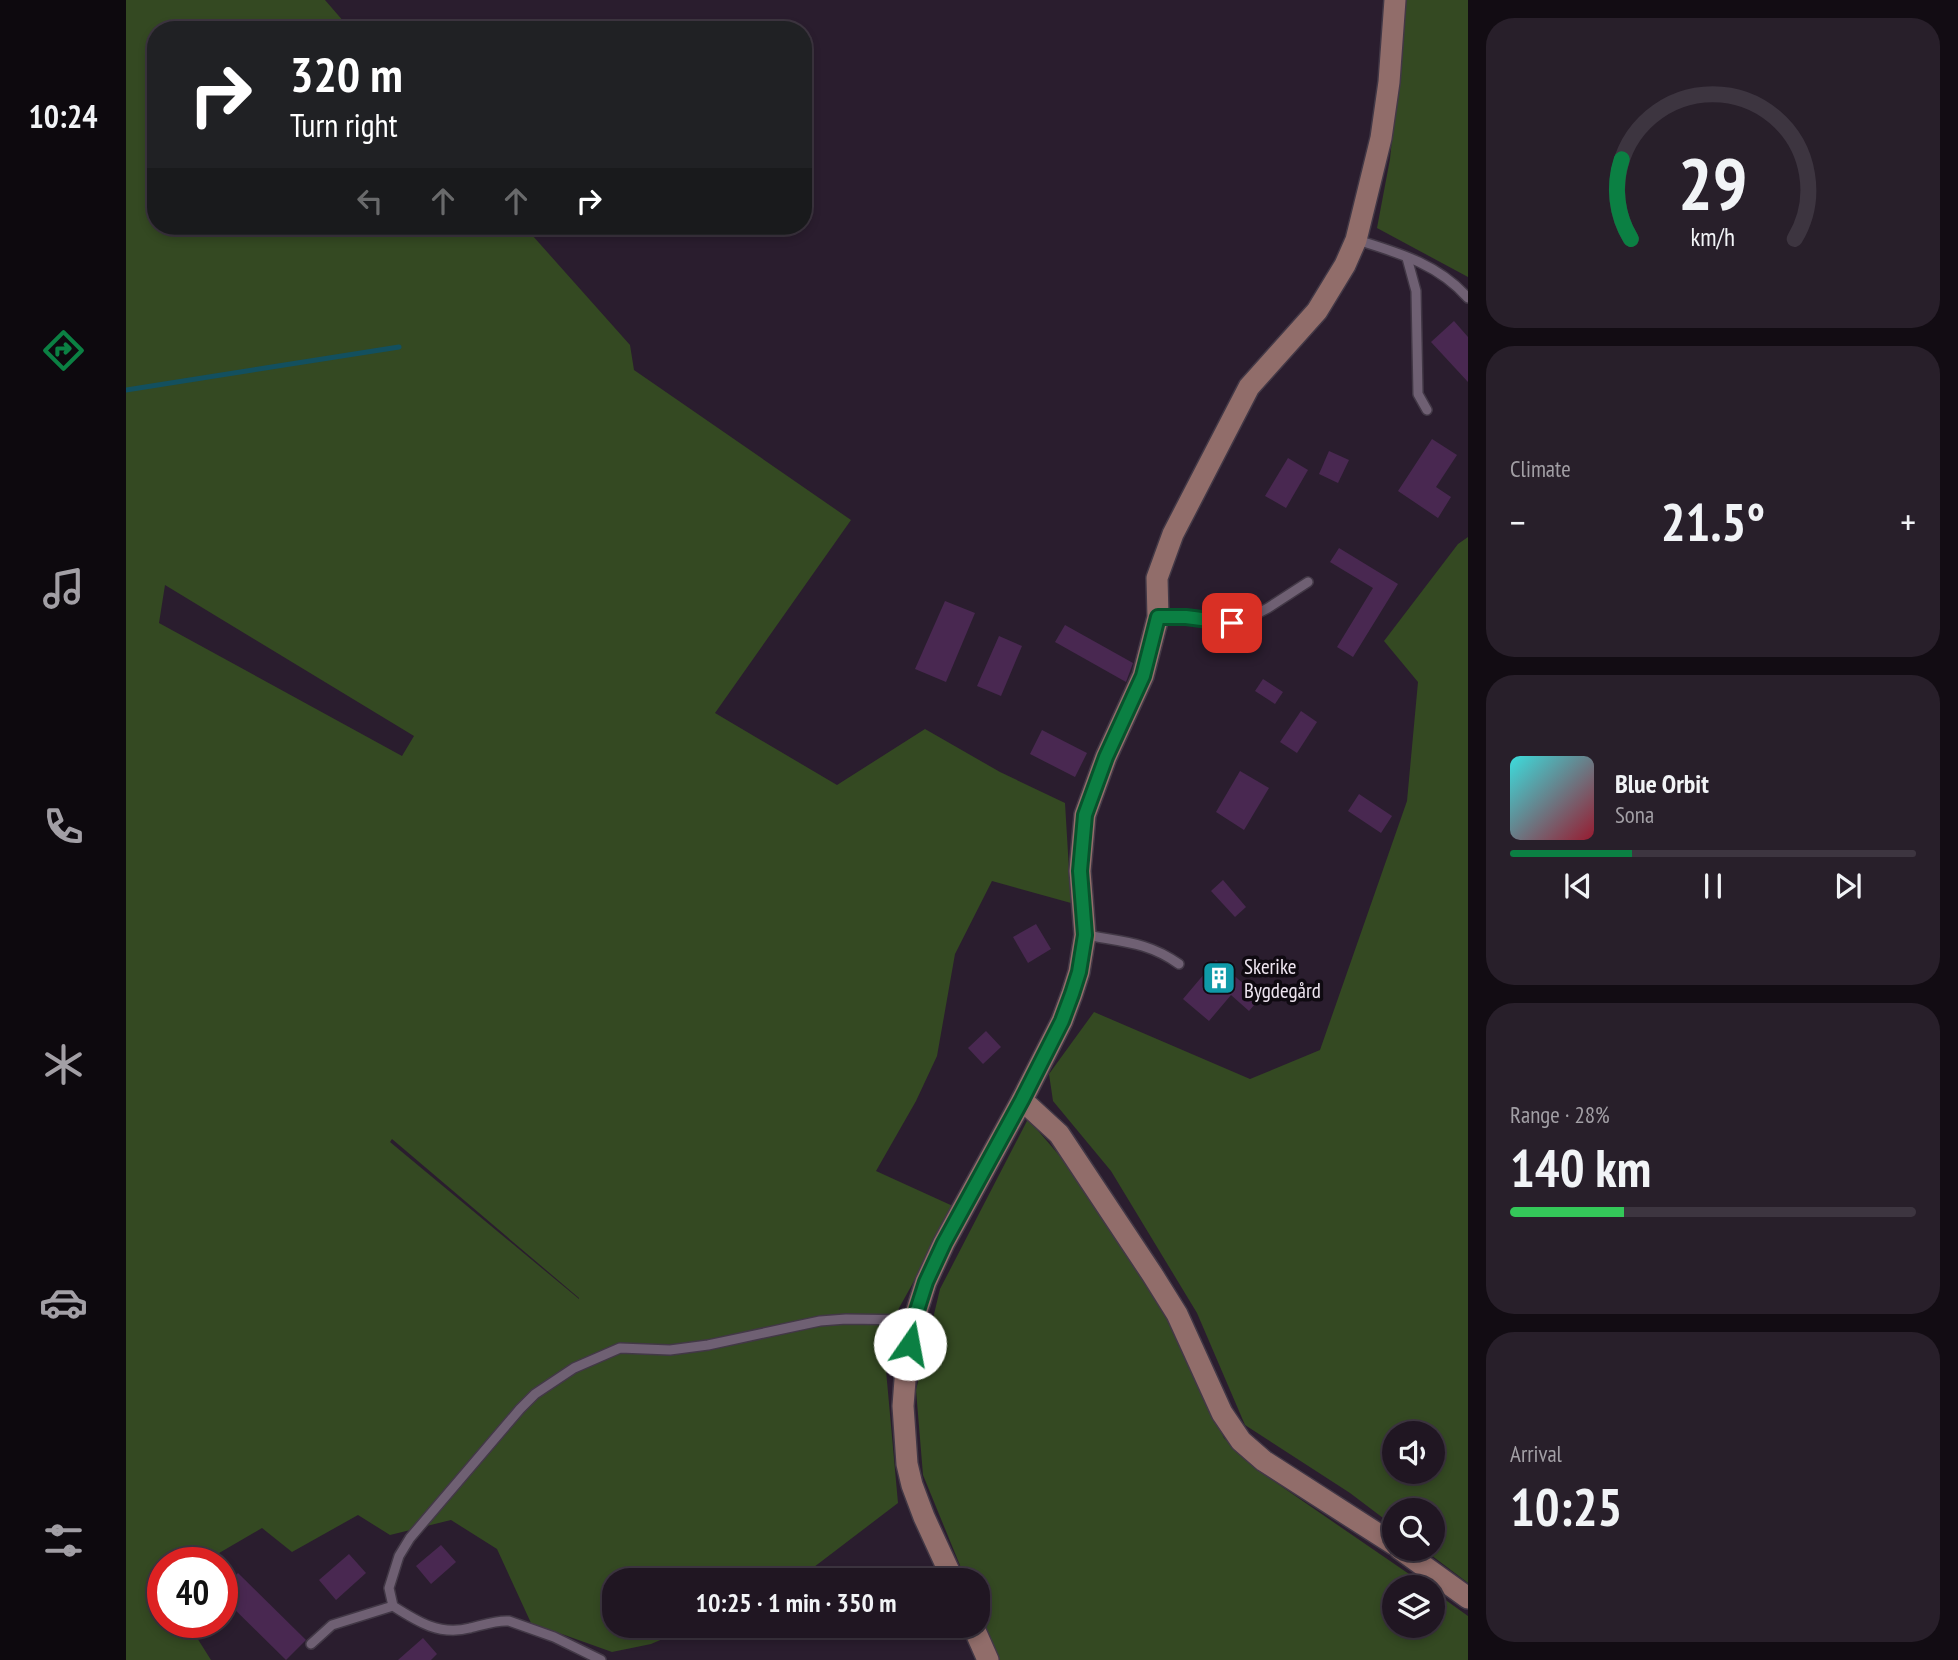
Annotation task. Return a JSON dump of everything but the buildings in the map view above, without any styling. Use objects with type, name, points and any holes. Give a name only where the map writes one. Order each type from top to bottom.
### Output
[{"type":"street","points":[[947,1568],[924,1517],[907,1464],[903,1406],[914,1320],[926,1282],[944,1243],[1022,1100],[1062,1021],[1072,994],[1079,972],[1085,935],[1080,871],[1085,815],[1106,757],[1143,676],[1158,617],[1157,578],[1173,534],[1236,411],[1259,374],[1317,311],[1345,265],[1356,240],[1381,138],[1389,82],[1395,0]]},
{"type":"street","points":[[1022,1100],[1059,1134],[1152,1274],[1177,1314],[1222,1413],[1241,1441],[1264,1461],[1382,1537]]},
{"type":"street","points":[[1417,1561],[1468,1598]]},
{"type":"street","points":[[978,1638],[988,1660]]},
{"type":"lane","points":[[1356,240],[1431,267],[1450,279],[1468,298]]},
{"type":"lane","points":[[1407,258],[1416,291],[1418,394],[1426,410]]},
{"type":"lane","points":[[1158,617],[1186,617],[1232,623],[1245,620],[1308,582]]},
{"type":"lane","points":[[1085,935],[1148,946],[1161,951],[1179,964]]},
{"type":"lane","points":[[393,1606],[389,1588],[399,1556],[410,1538],[520,1409],[550,1382],[574,1368],[620,1348],[670,1350],[708,1345],[820,1321],[914,1320]]},
{"type":"lane","points":[[311,1644],[332,1625],[393,1606],[441,1631],[460,1631],[501,1620],[509,1621],[567,1642],[601,1660]]},
{"type":"green space","points":[[126,0],[325,0],[343,21],[147,21],[147,235],[532,235],[630,345],[634,370],[851,520],[715,713],[837,785],[925,729],[1000,772],[1065,803],[1071,903],[992,881],[955,954],[937,1056],[916,1101],[876,1171],[955,1207],[883,1337],[898,1503],[813,1568],[602,1568],[602,1638],[665,1638],[651,1644],[612,1652],[531,1623],[497,1549],[451,1520],[390,1535],[358,1515],[292,1552],[262,1528],[229,1547],[147,1547],[147,1638],[197,1638],[211,1660],[126,1660]],"holes":[[[165,585],[414,736],[402,756],[159,623]],[[392,1139],[579,1298],[390,1142]]]},
{"type":"green space","points":[[1406,0],[1468,0],[1468,277],[1377,228],[1390,159]]},
{"type":"green space","points":[[1468,537],[1468,1583],[1439,1561],[1445,1561],[1445,1498],[1382,1498],[1382,1517],[1350,1493],[1245,1425],[1197,1313],[1111,1171],[1053,1101],[1049,1074],[1094,1012],[1250,1079],[1320,1050],[1407,801],[1418,682],[1384,641],[1458,544]]},
{"type":"green space","points":[[1028,1119],[1071,1169],[1161,1305],[1224,1438],[1256,1469],[1382,1555],[1382,1561],[1390,1561],[1411,1575],[1382,1575],[1382,1638],[1445,1638],[1445,1600],[1468,1616],[1468,1660],[999,1660],[990,1638],[990,1568],[961,1568],[923,1475],[916,1390],[940,1289]]},
{"type":"waterway","points":[[126,390],[399,347]]},
{"type":"place","name":"Skerike Bygdegård","points":[[1219,978]]},
{"type":"route","points":[[910,1344],[914,1320],[926,1282],[944,1243],[1022,1100],[1062,1021],[1072,994],[1079,972],[1085,935],[1080,871],[1085,815],[1106,757],[1143,676],[1158,617],[1186,617],[1232,623]]}]
